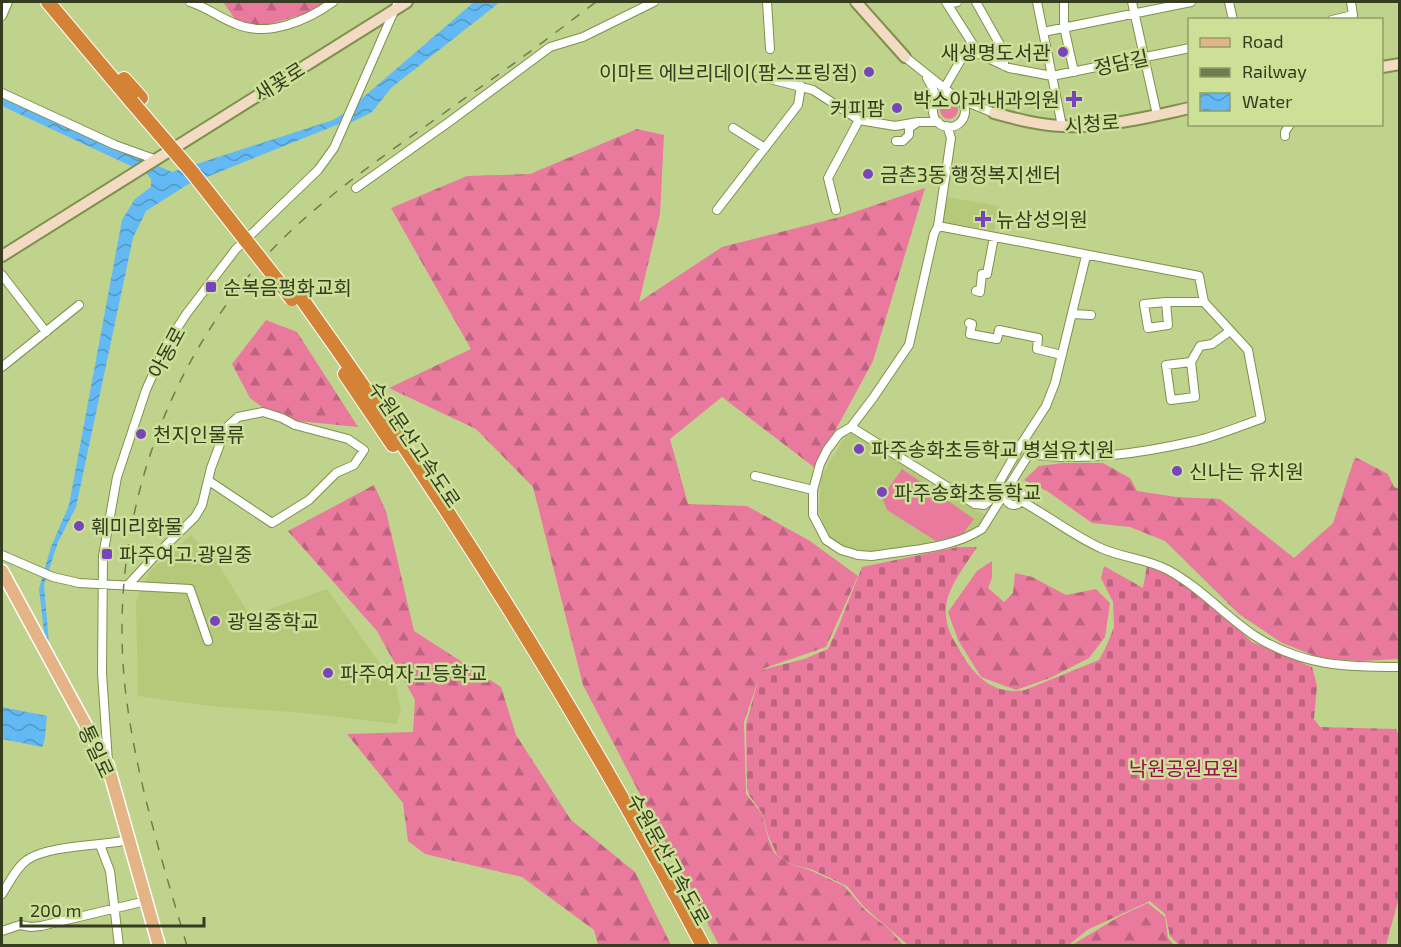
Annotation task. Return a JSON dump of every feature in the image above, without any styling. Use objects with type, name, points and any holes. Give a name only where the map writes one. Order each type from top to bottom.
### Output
[{"type":"highway","name":"수원문산고속도로","points":[[48,2],[136,100]]},
{"type":"highway","name":"수원문산고속도로","points":[[58,2],[192,172],[296,297],[398,436],[550,675],[703,945]]},
{"type":"highway","name":"수원문산고속도로","points":[[296,297],[440,513],[514,631],[630,827],[695,945]]},
{"type":"main road","name":"통일로","points":[[2,571],[108,766],[159,945]]},
{"type":"street","points":[[2,16],[8,2]]},
{"type":"street","points":[[190,2],[239,26],[264,28],[298,21],[315,14],[333,2]]},
{"type":"street","name":"새꽃로","points":[[2,256],[396,6],[407,2]]},
{"type":"street","points":[[356,188],[450,122],[550,47],[583,37],[654,2]]},
{"type":"street","points":[[767,2],[770,49]]},
{"type":"street","points":[[858,2],[905,57],[926,76],[945,87],[956,97],[963,105],[965,113]]},
{"type":"street","points":[[946,3],[957,2]]},
{"type":"street","points":[[976,2],[1004,52],[1004,66]]},
{"type":"street","points":[[1037,2],[1062,126]]},
{"type":"street","points":[[1064,2],[1064,27],[1074,72]]},
{"type":"street","points":[[1132,2],[1157,114]]},
{"type":"street","points":[[1043,32],[1191,2]]},
{"type":"street","points":[[1229,2],[1233,18]]},
{"type":"street","points":[[1340,18],[1353,15],[1350,2]]},
{"type":"street","name":"정담길","points":[[946,3],[979,54],[1004,66],[1052,76],[1188,48]]},
{"type":"street","name":"아동로","points":[[108,766],[102,673],[103,556],[117,477],[143,400],[166,345],[187,313],[236,249],[318,170],[334,147],[345,128],[396,6]]},
{"type":"street","points":[[945,87],[969,46],[973,45]]},
{"type":"street","points":[[1383,68],[1400,64]]},
{"type":"street","points":[[926,76],[936,95],[933,112],[938,122]]},
{"type":"street","points":[[766,78],[813,90],[859,120],[894,126],[918,122],[938,122],[951,126],[961,120],[965,113],[977,108]]},
{"type":"street","points":[[717,210],[798,105],[801,86]]},
{"type":"street","points":[[2,93],[152,160]]},
{"type":"street","points":[[934,107],[939,99],[949,95],[994,113]]},
{"type":"street","name":"시청로","points":[[994,113],[1024,122],[1062,126],[1102,125],[1188,108]]},
{"type":"street","points":[[836,210],[828,178],[859,120]]},
{"type":"street","points":[[896,141],[903,141],[909,135],[909,128],[918,122]]},
{"type":"street","points":[[951,126],[938,226],[934,234],[909,345],[873,399],[851,427],[839,434],[827,450],[820,464],[813,490],[813,515],[826,540],[841,550],[858,555],[872,556],[958,542],[982,529],[1029,454]]},
{"type":"street","points":[[1285,136],[1289,126]]},
{"type":"street","points":[[733,128],[765,148]]},
{"type":"street","points":[[938,226],[1199,276],[1204,302],[1248,350],[1261,419],[1197,441],[1122,454],[1052,457],[1029,454],[1020,446]]},
{"type":"street","points":[[975,291],[980,291],[982,274],[987,274],[994,237]]},
{"type":"street","points":[[851,427],[958,494],[979,505],[984,505],[992,497],[1020,446],[1043,413],[1055,383],[1086,256]]},
{"type":"street","points":[[2,274],[46,332]]},
{"type":"street","points":[[1166,302],[1204,302]]},
{"type":"street","points":[[2,367],[80,305]]},
{"type":"street","points":[[1072,314],[1090,315]]},
{"type":"street","points":[[969,323],[972,324],[970,334],[997,339],[999,330],[1038,338],[1036,349],[1062,355]]},
{"type":"street","points":[[1191,362],[1166,365],[1171,400],[1195,397],[1191,362],[1200,346],[1212,344],[1230,331]]},
{"type":"street","points":[[128,585],[195,517],[202,505],[212,468],[226,428],[238,417],[263,412],[295,425],[348,439],[364,450],[354,465],[336,473],[309,500],[272,523],[209,482]]},
{"type":"street","points":[[755,476],[813,490]]},
{"type":"street","points":[[1011,489],[1017,490],[1021,495],[1021,501],[1018,505],[1010,505],[1006,501],[1006,493],[1011,489]]},
{"type":"street","points":[[1021,501],[1092,544],[1154,563],[1172,572],[1197,588],[1255,635],[1295,656],[1333,665],[1400,667]]},
{"type":"street","points":[[2,555],[53,577],[79,583],[190,589],[208,641]]},
{"type":"street","points":[[2,894],[16,871],[27,860],[47,851],[129,840]]},
{"type":"street","points":[[113,843],[134,857]]},
{"type":"street","points":[[100,845],[110,872],[119,945]]},
{"type":"street","points":[[2,931],[20,925],[41,926],[146,901]]},
{"type":"shaded area","points":[[947,197],[999,206],[994,231],[943,222]]},
{"type":"shaded area","name":"파주송화초등학교","points":[[856,433],[933,485],[987,516],[981,527],[952,541],[873,553],[857,552],[845,548],[830,538],[819,510],[821,477],[846,435]]},
{"type":"shaded area","points":[[191,535],[219,565],[252,619],[270,609],[327,589],[381,665],[394,678],[401,711],[396,724],[304,713],[209,706],[138,696],[136,600],[151,570]]},
{"type":"green space","points":[[223,2],[324,2],[314,11],[270,24],[253,26],[235,19]]},
{"type":"green space","points":[[949,101],[955,104],[958,110],[955,116],[949,119],[943,116],[940,110],[943,104]]},
{"type":"green space","points":[[637,129],[664,135],[660,214],[639,302],[722,247],[840,217],[925,188],[873,361],[815,468],[722,397],[670,439],[688,504],[747,506],[810,541],[858,576],[826,647],[762,669],[744,722],[746,794],[762,814],[775,854],[791,864],[844,886],[865,910],[889,929],[903,945],[719,945],[583,685],[533,487],[476,429],[389,388],[471,349],[391,208],[467,176],[530,174]]},
{"type":"green space","points":[[266,320],[297,332],[358,427],[278,419],[250,398],[232,364]]},
{"type":"green space","points":[[1355,457],[1388,474],[1394,487],[1399,489],[1399,659],[1359,661],[1321,658],[1282,643],[1239,614],[1165,541],[1130,527],[1092,523],[1047,491],[1024,480],[1039,466],[1063,463],[1103,463],[1130,478],[1137,491],[1176,497],[1220,499],[1294,558],[1333,523]]},
{"type":"green space","points":[[902,469],[974,519],[962,535],[936,541],[887,510],[882,497]]},
{"type":"green space","points":[[374,485],[386,511],[414,631],[501,687],[516,735],[571,820],[635,872],[671,945],[598,945],[594,930],[522,877],[425,854],[408,841],[403,803],[347,734],[413,732],[415,700],[377,631],[288,531]]},
{"type":"green space","name":"낙원공원묘원","points":[[958,547],[977,547],[950,592],[946,608],[947,624],[970,666],[984,681],[993,686],[1003,690],[1025,690],[1099,660],[1114,627],[1113,602],[1101,578],[1104,566],[1143,588],[1147,566],[1183,582],[1252,642],[1312,667],[1317,686],[1314,719],[1320,727],[1396,729],[1400,739],[1400,894],[1386,945],[1179,945],[1170,936],[1165,914],[1150,901],[1087,930],[1069,945],[908,945],[864,907],[847,886],[813,870],[791,864],[777,855],[762,813],[749,795],[747,788],[746,724],[761,670],[804,659],[828,649],[862,567]]},
{"type":"green space","points":[[992,561],[992,578],[988,588],[1004,602],[1013,593],[1015,573],[1032,577],[1066,595],[1096,589],[1110,603],[1105,637],[1089,658],[1050,678],[1016,690],[981,677],[958,640],[948,612],[977,571]]},
{"type":"green space","points":[[1148,903],[1165,917],[1168,938],[1174,945],[1072,945],[1120,916]]},
{"type":"water","points":[[474,2],[500,2],[391,88],[372,112],[352,122],[339,124],[187,185],[146,211],[133,238],[76,507],[58,542],[44,585],[49,644],[45,639],[39,589],[51,547],[69,505],[122,220],[135,199],[151,187],[151,179],[146,173],[2,106],[2,97],[172,172],[333,120],[346,112]]},
{"type":"water","points":[[2,707],[47,716],[42,747],[2,739]]},
{"type":"railway","points":[[187,946],[142,785],[125,687],[122,623],[126,560],[138,497],[156,437],[182,379],[213,324],[251,273],[295,227],[360,173],[506,70],[596,2]]},
{"type":"place","name":"새생명도서관","points":[[1063,52]]},
{"type":"place","name":"이마트 에브리데이(팜스프링점)","points":[[869,72]]},
{"type":"place","name":"박소아과내과의원","points":[[1074,99]]},
{"type":"place","name":"커피팜","points":[[897,108]]},
{"type":"place","name":"금촌3동 행정복지센터","points":[[868,174]]},
{"type":"place","name":"뉴삼성의원","points":[[983,219]]},
{"type":"place","name":"순복음평화교회","points":[[211,287]]},
{"type":"place","name":"천지인물류","points":[[141,434]]},
{"type":"place","name":"파주송화초등학교 병설유치원","points":[[859,449]]},
{"type":"place","name":"신나는 유치원","points":[[1177,471]]},
{"type":"place","name":"파주송화초등학교","points":[[882,492]]},
{"type":"place","name":"훼미리화물","points":[[79,526]]},
{"type":"place","name":"파주여고.광일중","points":[[107,554]]},
{"type":"place","name":"광일중학교","points":[[215,621]]},
{"type":"place","name":"파주여자고등학교","points":[[328,673]]}]
